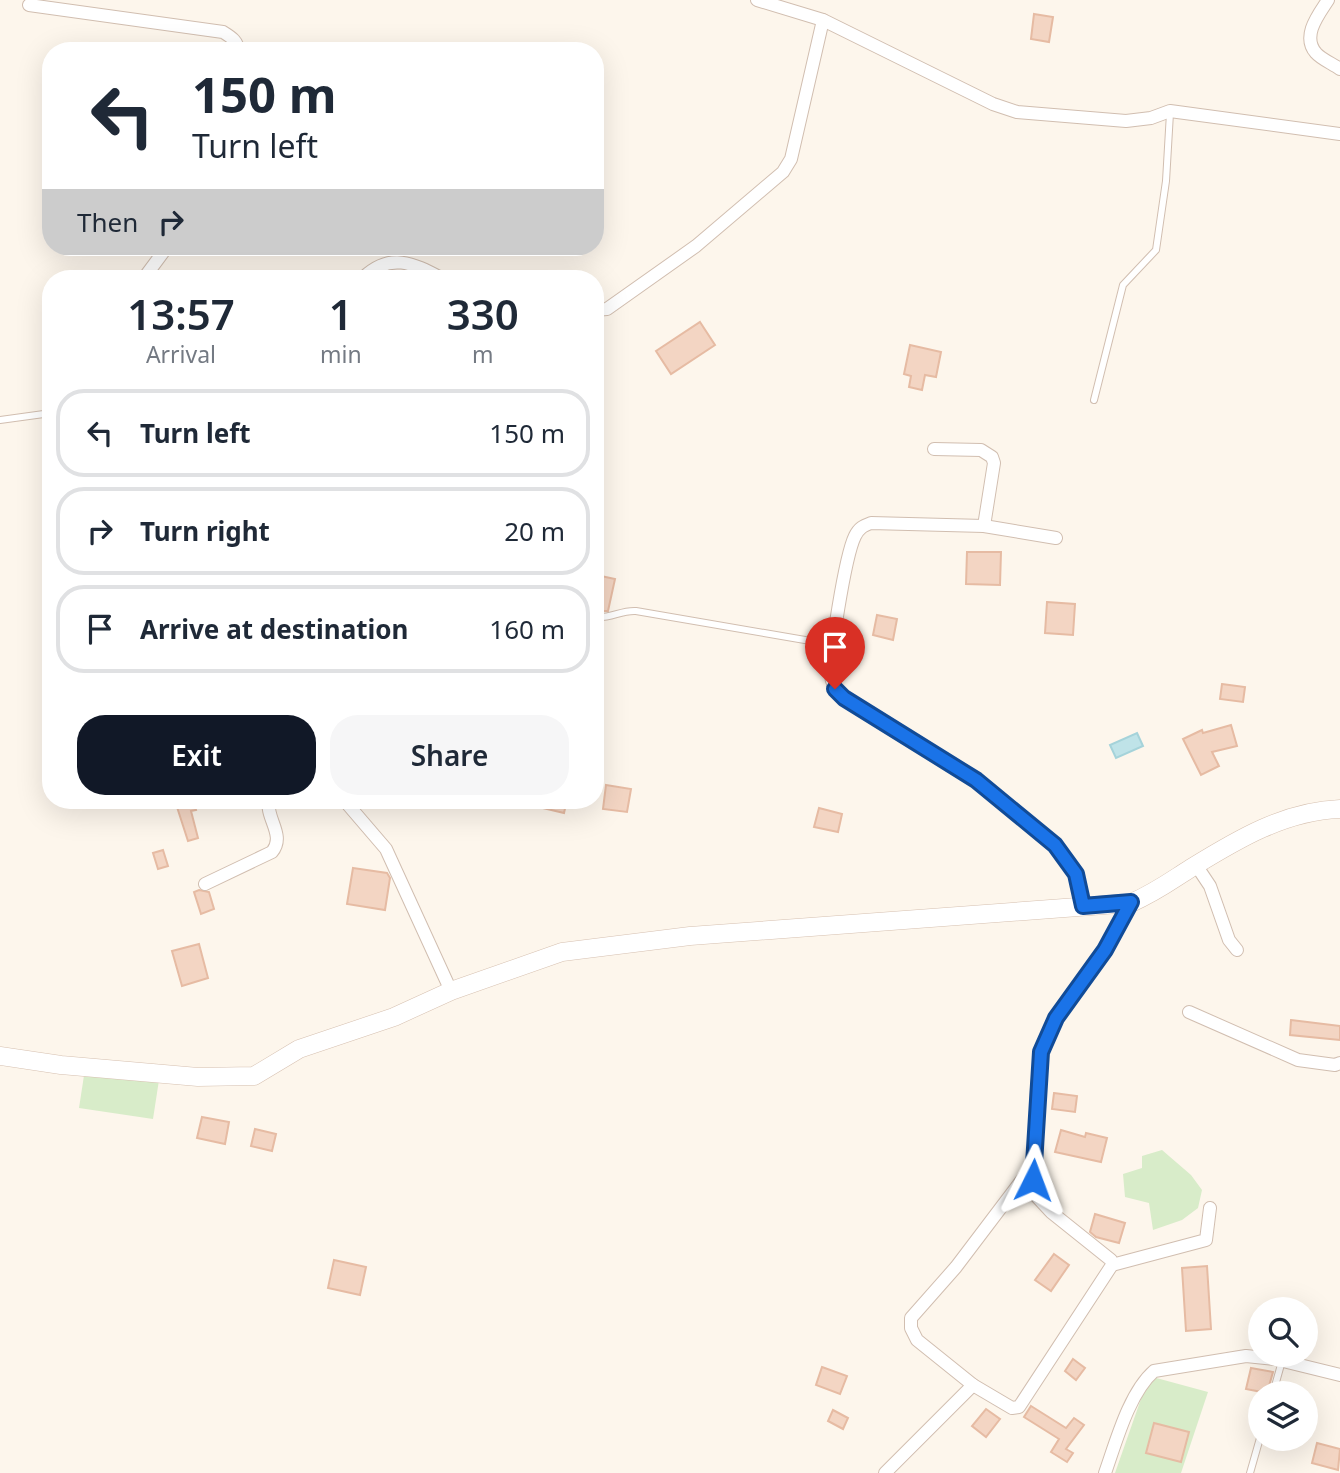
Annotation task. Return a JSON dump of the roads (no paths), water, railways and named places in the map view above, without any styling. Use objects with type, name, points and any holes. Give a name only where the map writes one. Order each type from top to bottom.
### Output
[{"type":"street","points":[[757,0],[824,20],[993,104],[1017,112],[1126,121],[1151,118],[1170,111],[1340,134]]},
{"type":"street","points":[[1328,0],[1313,22],[1310,39],[1314,52],[1340,69]]},
{"type":"street","points":[[29,5],[223,32],[236,42]]},
{"type":"street","points":[[604,309],[696,246],[783,172],[791,159],[824,20]]},
{"type":"street","points":[[375,270],[400,261],[426,270]]},
{"type":"street","points":[[934,449],[981,450],[992,457],[994,463],[984,526]]},
{"type":"street","points":[[1056,538],[984,526],[871,523],[862,526],[849,552],[831,678],[835,689],[844,698],[976,780],[1055,845],[1076,874],[1083,906]]},
{"type":"street","points":[[205,884],[272,852],[276,847],[277,836],[268,809]]},
{"type":"street","points":[[352,809],[386,849],[451,991]]},
{"type":"street","points":[[0,1056],[61,1065],[185,1076],[254,1076],[299,1049],[394,1017],[451,991],[562,952],[691,936],[1131,902],[1155,892],[1196,865],[1269,824],[1316,810],[1340,809]]},
{"type":"street","points":[[1196,865],[1210,886],[1229,940],[1237,950]]},
{"type":"street","points":[[1112,1265],[1111,1260],[1051,1212],[1037,1197],[1033,1180],[1041,1052],[1056,1018],[1105,950],[1131,902]]},
{"type":"street","points":[[1189,1012],[1298,1060],[1335,1065],[1340,1063]]},
{"type":"street","points":[[1034,1164],[956,1267],[911,1318],[911,1328],[917,1340],[973,1385],[1012,1408],[1019,1407],[1112,1265],[1206,1240],[1210,1208]]},
{"type":"street","points":[[1105,1473],[1122,1427],[1144,1380],[1154,1371],[1248,1356]]},
{"type":"street","points":[[1307,1367],[1340,1375]]},
{"type":"street","points":[[885,1473],[973,1385]]},
{"type":"lane","points":[[1094,400],[1123,285],[1156,250],[1166,181],[1170,111]]},
{"type":"lane","points":[[0,420],[42,414]]},
{"type":"lane","points":[[604,618],[636,611],[834,645]]},
{"type":"lane","points":[[1250,1473],[1256,1451]]},
{"type":"water","points":[[1137,733],[1143,746],[1116,758],[1110,745]]}]
